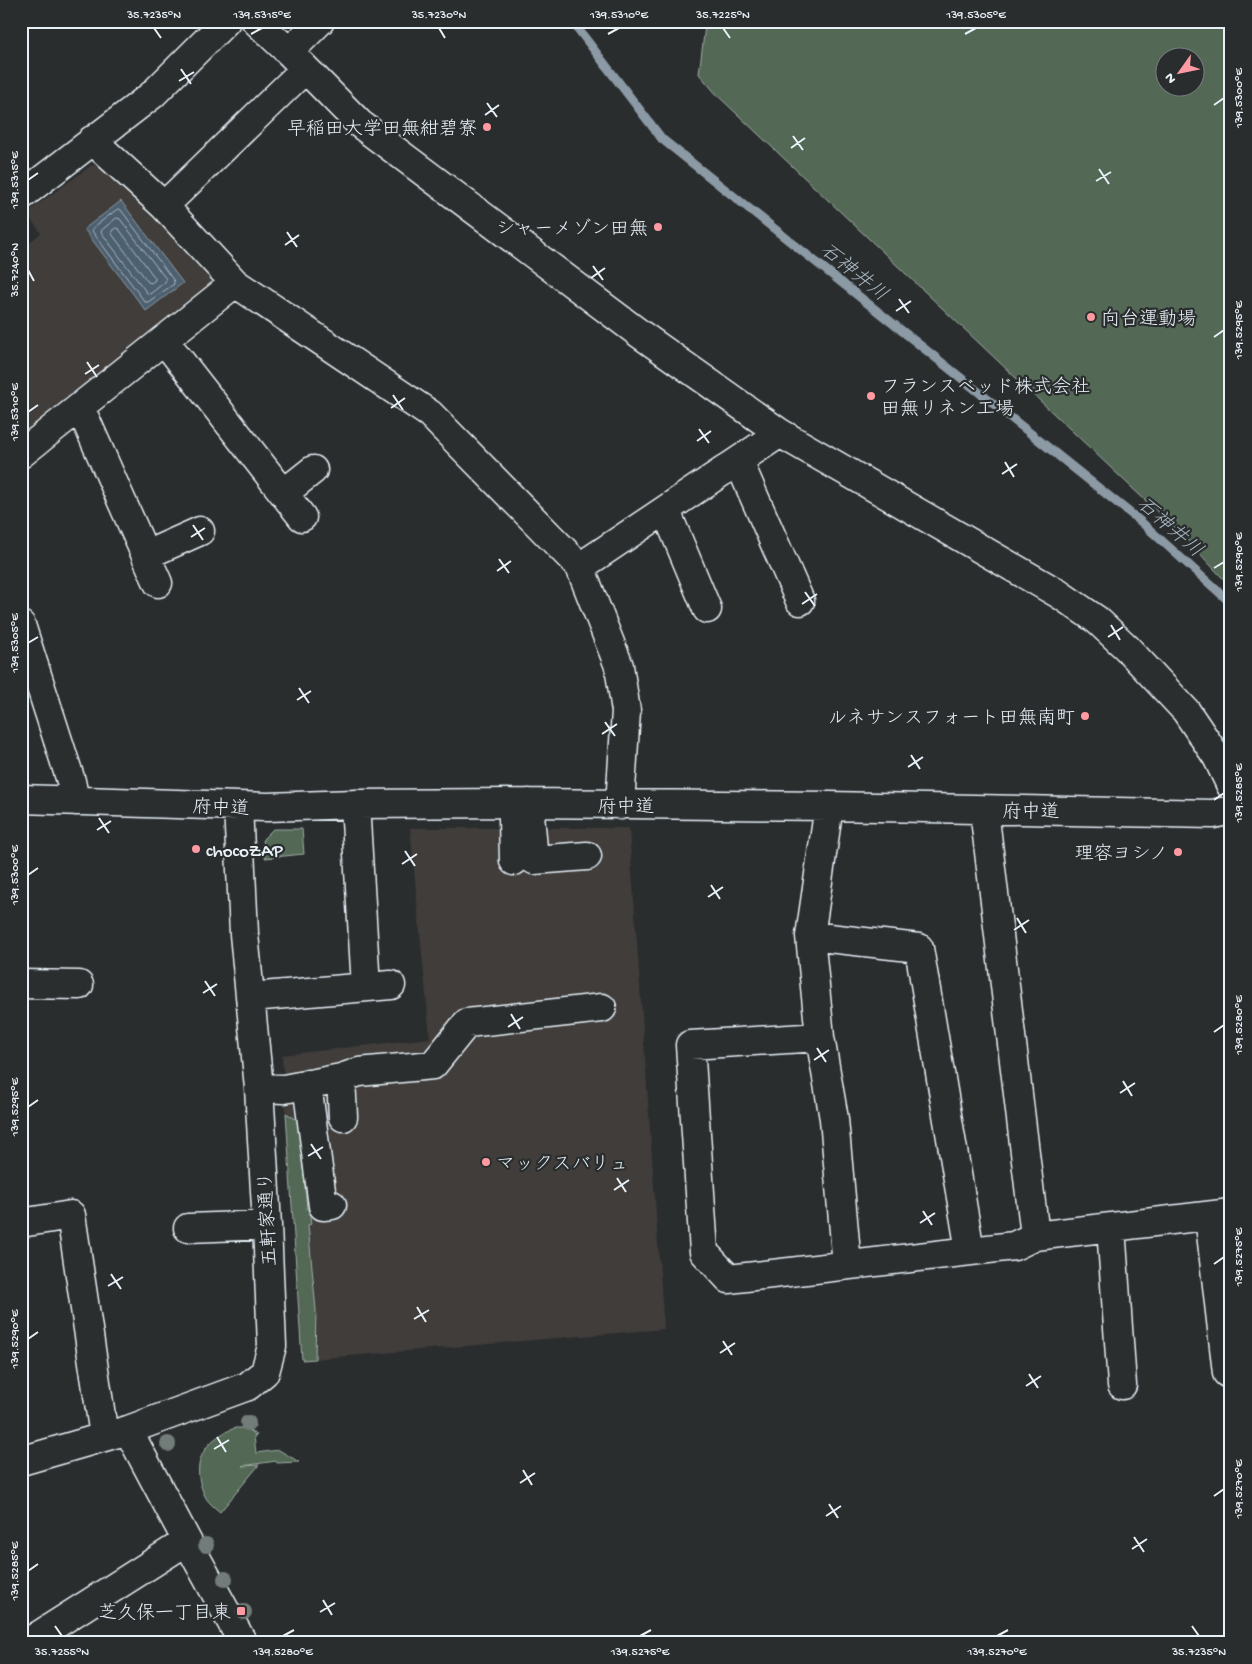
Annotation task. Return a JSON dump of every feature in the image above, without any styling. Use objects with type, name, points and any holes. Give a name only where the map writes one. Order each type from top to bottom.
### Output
[{"type":"street","points":[[21,196],[152,95],[226,21]]},
{"type":"street","points":[[256,21],[360,124],[645,327],[780,433],[1059,594],[1097,620],[1127,648],[1186,711],[1217,757],[1231,786]]},
{"type":"street","points":[[164,206],[297,60],[320,21]]},
{"type":"street","points":[[92,140],[164,206],[235,283],[430,414],[580,568],[619,666],[626,711],[620,804]]},
{"type":"street","points":[[21,454],[235,283]]},
{"type":"street","points":[[164,340],[302,517]]},
{"type":"street","points":[[80,407],[158,583]]},
{"type":"street","points":[[580,568],[780,433]]},
{"type":"street","points":[[739,462],[800,601]]},
{"type":"street","points":[[284,493],[313,470]]},
{"type":"street","points":[[666,511],[707,609]]},
{"type":"street","points":[[146,555],[200,531]]},
{"type":"street","points":[[21,625],[71,781],[75,801]]},
{"type":"street","name":"府中道","points":[[21,799],[267,807],[355,804],[620,804],[828,806],[1213,814],[1231,810]]},
{"type":"street","points":[[251,997],[379,986],[355,804]]},
{"type":"street","points":[[520,804],[517,861],[587,856]]},
{"type":"street","name":"五軒家通り","points":[[21,1462],[116,1433],[248,1386],[265,1372],[272,1346],[267,1225],[259,1088],[244,934],[238,806]]},
{"type":"street","points":[[828,806],[810,936],[820,1037],[834,1119],[846,1265]]},
{"type":"street","points":[[984,810],[1035,1236]]},
{"type":"street","points":[[810,936],[919,948],[970,1251]]},
{"type":"street","points":[[21,984],[79,985]]},
{"type":"street","points":[[259,1088],[284,1089],[341,1078],[359,1072],[433,1065],[467,1023],[602,1008]]},
{"type":"street","points":[[820,1037],[690,1045],[704,1252],[728,1279],[1014,1246],[1035,1236],[1220,1215],[1227,1373]]},
{"type":"street","points":[[341,1078],[343,1117]]},
{"type":"street","points":[[307,1084],[323,1206],[332,1205]]},
{"type":"street","points":[[21,1222],[71,1215],[116,1433],[187,1541],[243,1643]]},
{"type":"street","points":[[188,1228],[267,1225]]},
{"type":"street","points":[[1111,1227],[1122,1385]]},
{"type":"street","points":[[30,1634],[187,1541]]},
{"type":"shaded area","points":[[92,165],[111,168],[213,271],[212,291],[21,440],[21,230],[30,242],[41,233],[26,213]]},
{"type":"shaded area","points":[[410,828],[629,828],[664,1329],[302,1360],[282,1055],[430,1038]]},
{"type":"green space","name":"向台運動場","points":[[710,21],[1231,21],[1231,587],[1185,538],[718,96],[699,74],[705,26]]},
{"type":"green space","points":[[273,829],[302,829],[304,854],[265,858],[263,839]]},
{"type":"green space","points":[[286,1113],[299,1121],[307,1209],[309,1209],[311,1224],[308,1225],[316,1310],[315,1359],[302,1360]]},
{"type":"green space","points":[[235,1428],[244,1428],[257,1435],[254,1436],[256,1453],[279,1450],[299,1462],[277,1463],[276,1461],[242,1466],[259,1465],[220,1512],[206,1498],[201,1486],[199,1465],[207,1447],[224,1433]]},
{"type":"water","points":[[121,201],[183,283],[146,311],[84,229]]},
{"type":"waterway","name":"石神井川","points":[[572,21],[662,139],[1140,521],[1231,603]]},
{"type":"place","name":"早稲田大学田無紺碧寮","points":[[487,127]]},
{"type":"place","name":"シャーメゾン田無","points":[[658,227]]},
{"type":"place","name":"向台運動場","points":[[1091,317]]},
{"type":"place","name":"フランスベッド株式会社 田無リネン工場","points":[[871,396]]},
{"type":"place","name":"ルネサンスフォート田無南町","points":[[1085,716]]},
{"type":"place","name":"chocoZAP","points":[[196,849]]},
{"type":"place","name":"理容ヨシノ","points":[[1178,852]]},
{"type":"place","name":"マックスバリュ","points":[[486,1162]]},
{"type":"place","name":"芝久保一丁目東","points":[[241,1611]]}]
